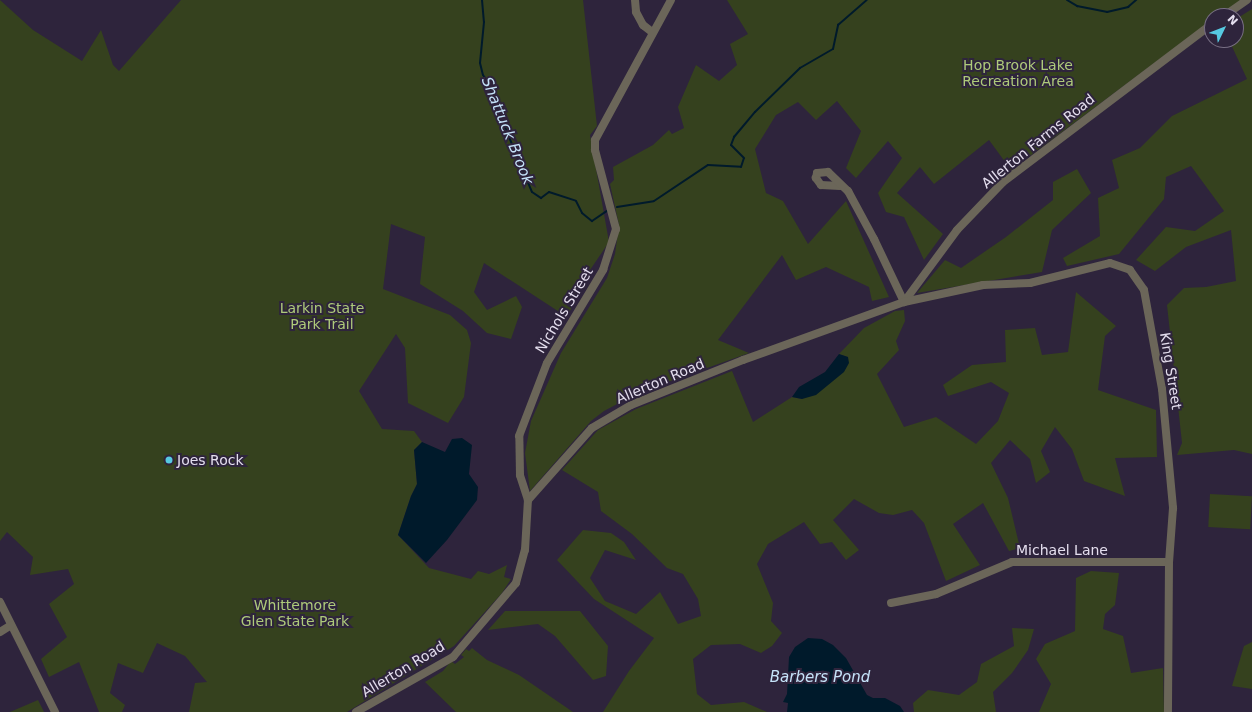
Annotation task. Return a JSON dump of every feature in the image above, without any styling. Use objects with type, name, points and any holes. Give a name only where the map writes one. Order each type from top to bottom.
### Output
[{"type":"street","points":[[635,0],[636,12],[643,25],[652,32],[671,0]]},
{"type":"street","points":[[1236,8],[1247,0]]},
{"type":"street","name":"Allerton Farms Road","points":[[904,302],[956,230],[1003,182],[1204,30]]},
{"type":"street","name":"Nichols Street","points":[[528,500],[520,475],[520,436],[547,363],[603,270],[616,229],[595,150],[598,131],[652,32]]},
{"type":"street","points":[[840,186],[848,191],[874,239],[904,302]]},
{"type":"street","name":"King Street","points":[[904,302],[983,285],[1030,283],[1110,263],[1130,270],[1144,290],[1162,389],[1173,508],[1169,562],[1168,712]]},
{"type":"street","name":"Allerton Road","points":[[356,712],[453,657],[516,583],[526,550],[528,500],[592,428],[631,405],[743,360],[904,302]]},
{"type":"street","name":"Michael Lane","points":[[891,603],[936,594],[1012,562],[1169,562]]},
{"type":"street","points":[[0,602],[54,712]]},
{"type":"street","points":[[0,632],[11,624]]},
{"type":"green space","points":[[0,0],[33,30],[82,61],[101,30],[113,65],[119,71],[181,0],[583,0],[597,126],[590,135],[609,242],[590,270],[567,317],[484,263],[474,292],[487,310],[516,296],[522,307],[511,339],[487,333],[463,311],[420,284],[425,237],[391,224],[383,289],[450,315],[467,330],[471,343],[464,397],[448,423],[408,403],[405,348],[396,334],[359,391],[382,429],[414,431],[422,442],[414,450],[417,484],[411,496],[398,535],[429,568],[471,579],[478,571],[489,574],[507,565],[504,577],[511,579],[502,593],[454,646],[347,712],[189,712],[195,683],[207,682],[185,656],[157,643],[143,673],[118,663],[110,693],[125,705],[122,712],[99,712],[79,662],[49,677],[41,659],[67,637],[49,604],[74,584],[68,569],[30,575],[33,557],[7,532],[0,541]]},
{"type":"green space","name":"Hop Brook Lake Recreation Area","points":[[727,0],[1245,0],[1232,8],[1204,8],[1204,26],[1011,170],[989,140],[934,184],[920,167],[897,193],[943,234],[924,260],[904,217],[886,212],[878,193],[902,158],[888,141],[856,178],[846,168],[861,131],[837,101],[816,120],[798,102],[776,115],[755,149],[766,193],[783,201],[808,244],[846,201],[889,297],[872,301],[869,287],[826,267],[796,280],[782,255],[718,340],[749,353],[640,392],[604,411],[591,421],[530,491],[525,453],[531,421],[561,353],[607,278],[615,254],[619,225],[610,184],[614,180],[613,167],[653,145],[669,130],[672,134],[684,128],[678,107],[696,65],[719,81],[737,65],[730,44],[748,34]]},
{"type":"green space","points":[[1252,9],[1252,454],[1234,450],[1177,455],[1182,443],[1167,305],[1184,288],[1206,287],[1236,281],[1231,230],[1186,247],[1155,271],[1136,260],[1166,227],[1195,231],[1224,211],[1191,166],[1166,177],[1164,199],[1119,254],[1067,266],[1063,258],[1100,236],[1098,198],[1119,188],[1112,160],[1140,148],[1172,116],[1247,79],[1233,48],[1244,48],[1244,14]]},
{"type":"green space","points":[[1077,169],[1091,193],[1052,230],[1042,272],[917,293],[945,260],[961,268],[1006,237],[1053,200],[1053,182]]},
{"type":"green space","points":[[1076,292],[1116,326],[1105,336],[1098,390],[1156,410],[1157,457],[1115,458],[1125,496],[1084,481],[1072,449],[1055,427],[1041,451],[1050,472],[1036,483],[1030,459],[1010,440],[991,463],[1008,498],[1020,548],[1009,551],[983,503],[953,524],[980,565],[946,581],[924,523],[912,510],[893,515],[879,513],[854,499],[833,520],[859,550],[846,560],[832,542],[820,544],[804,522],[768,544],[757,564],[773,603],[771,621],[782,633],[772,646],[761,653],[740,644],[711,645],[693,659],[697,694],[711,705],[744,702],[767,712],[603,712],[629,671],[654,638],[594,599],[557,560],[583,530],[611,533],[624,542],[636,560],[605,550],[590,578],[605,601],[636,614],[660,592],[678,624],[701,616],[698,599],[683,574],[667,568],[632,534],[601,511],[598,492],[562,470],[598,430],[636,409],[732,371],[753,422],[792,397],[802,399],[848,357],[839,354],[864,328],[895,311],[904,310],[905,321],[896,341],[899,350],[877,374],[904,427],[936,417],[976,444],[998,421],[1009,393],[991,382],[948,396],[943,385],[972,365],[1006,362],[1005,330],[1035,328],[1042,355],[1068,352]]},
{"type":"green space","points":[[1210,494],[1252,496],[1250,529],[1208,527]]},
{"type":"green space","points":[[1091,571],[1119,573],[1115,605],[1105,614],[1103,629],[1123,636],[1131,673],[1163,668],[1164,712],[1039,712],[1051,684],[1036,659],[1045,644],[1075,631],[1076,578]]},
{"type":"green space","points":[[505,611],[580,611],[608,646],[606,676],[593,680],[555,636],[538,624],[488,630]]},
{"type":"green space","points":[[1012,628],[1034,629],[1028,650],[1012,673],[993,692],[996,712],[914,712],[913,703],[928,690],[959,695],[977,682],[981,664],[1014,646]]},
{"type":"green space","points":[[1252,642],[1252,689],[1232,686],[1244,646]]},
{"type":"green space","points":[[472,648],[487,660],[519,675],[573,712],[456,712],[425,682],[443,671],[451,661],[455,664],[464,657],[461,655],[466,649],[469,651]]},
{"type":"green space","points":[[38,700],[44,712],[10,712]]},
{"type":"water","points":[[839,354],[848,357],[849,363],[844,372],[816,395],[802,399],[792,397],[799,387],[825,372]]},
{"type":"water","points":[[462,438],[472,445],[469,474],[478,487],[477,500],[447,540],[426,563],[398,535],[411,496],[417,484],[414,450],[422,442],[445,452],[452,439]]},
{"type":"water","name":"Barbers Pond","points":[[808,638],[822,639],[833,645],[846,658],[867,695],[873,698],[885,698],[900,706],[904,712],[787,712],[788,703],[783,702],[787,694],[789,657],[795,647]]},
{"type":"waterway","name":"Shattuck Brook","points":[[482,0],[484,22],[480,63],[483,75],[490,85],[491,94],[532,192],[541,198],[549,192],[576,201],[582,213],[592,221],[607,211]]},
{"type":"waterway","name":"Shattuck Brook","points":[[617,207],[654,201],[708,165],[741,167],[744,158],[731,145],[734,137],[755,112],[800,68],[833,49],[838,25],[867,0]]},
{"type":"waterway","name":"Shattuck Brook","points":[[1067,0],[1077,6],[1107,12],[1128,7],[1136,0]]},
{"type":"place","name":"Joes Rock","points":[[169,460]]},
{"type":"park label","name":"Larkin State Park Trail","points":[[322,316]]},
{"type":"park label","name":"Whittemore Glen State Park","points":[[295,614]]}]
